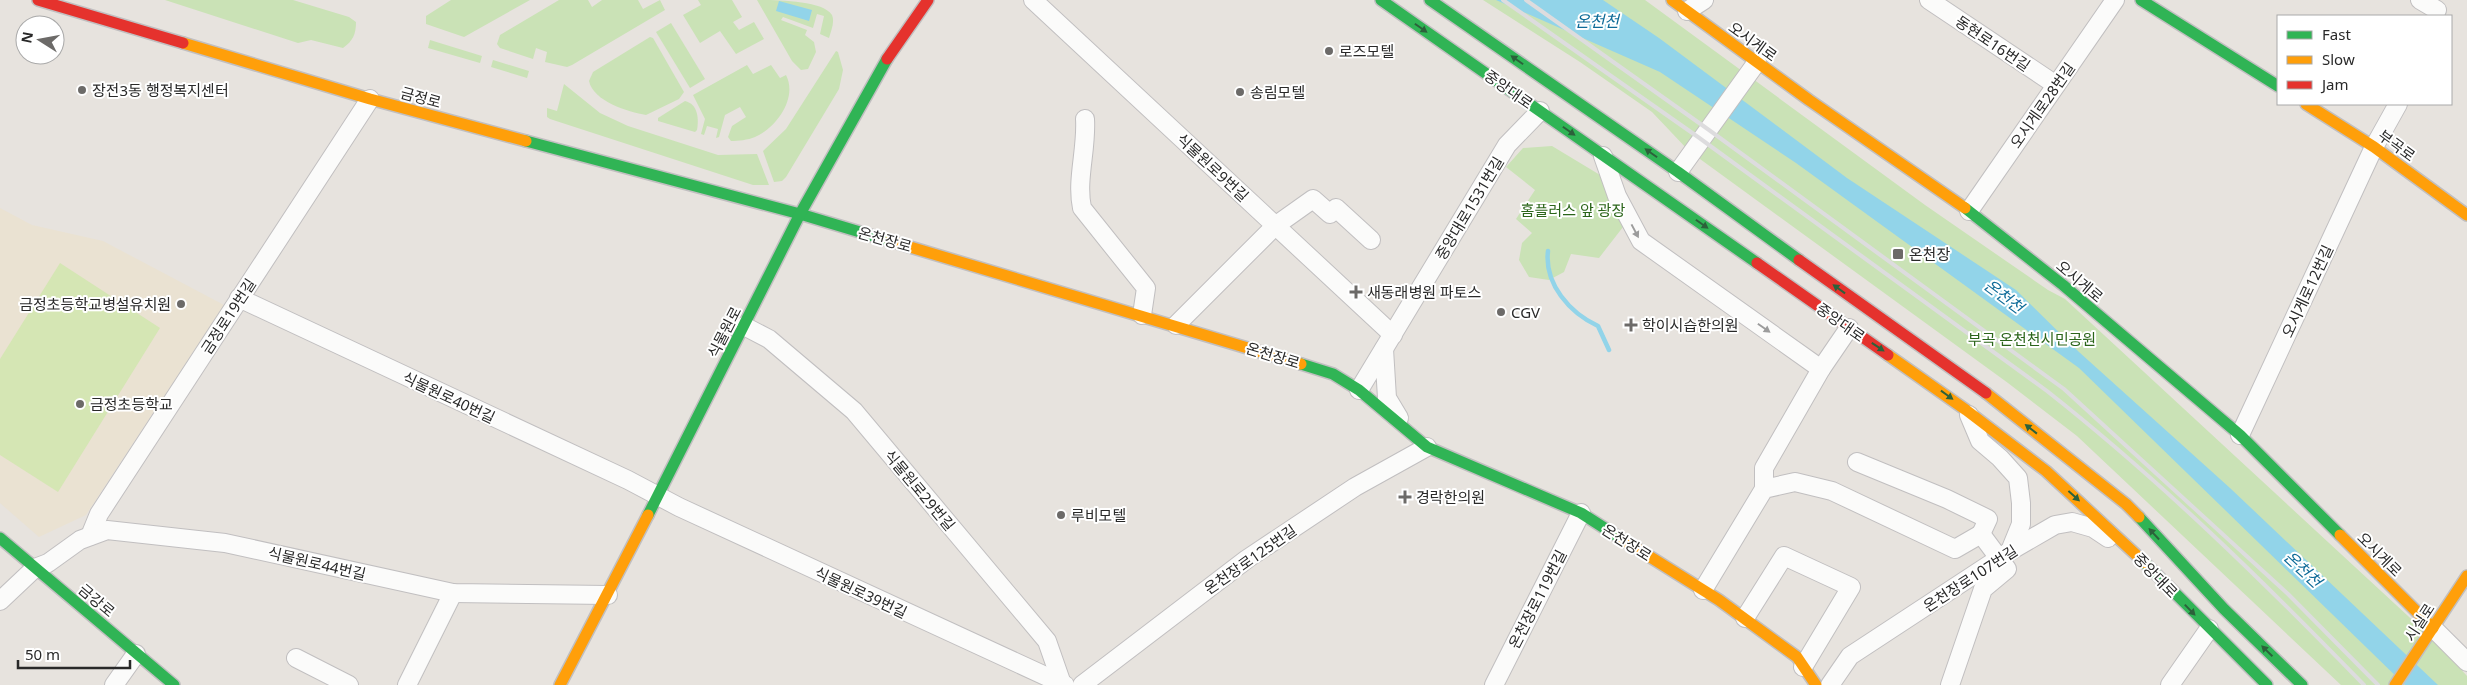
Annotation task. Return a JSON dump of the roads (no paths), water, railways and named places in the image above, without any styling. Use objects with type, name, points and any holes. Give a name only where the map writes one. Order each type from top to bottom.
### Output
[{"type":"main road","name":"금정로","points":[[38,0],[370,99],[800,214]]},
{"type":"main road","name":"식물원로","points":[[560,685],[658,497],[800,214],[895,44],[928,0]]},
{"type":"main road","points":[[895,44],[942,0]]},
{"type":"main road","name":"중앙대로","points":[[1381,0],[1966,410],[2046,471],[2128,546],[2267,685]]},
{"type":"main road","name":"중앙대로","points":[[1430,0],[1678,172],[1863,307],[1980,389],[2126,504],[2224,609],[2302,685]]},
{"type":"main road","name":"오시게로","points":[[1672,0],[1969,211],[2063,285],[2240,436],[2430,632]]},
{"type":"main road","points":[[2141,0],[2277,85]]},
{"type":"main road","name":"부곡로","points":[[2308,105],[2374,147],[2467,216]]},
{"type":"main road","name":"온천장로","points":[[800,214],[1176,325],[1334,374],[1359,390],[1426,447],[1580,513],[1703,590],[1745,618],[1797,657],[1816,685]]},
{"type":"main road","name":"금강로","points":[[0,538],[174,685]]},
{"type":"main road","name":"시실로","points":[[2395,685],[2467,576]]},
{"type":"street","name":"식물원로9번길","points":[[1033,0],[1275,226],[1388,342]]},
{"type":"street","points":[[1687,11],[1704,0]]},
{"type":"street","name":"동현로16번길","points":[[1930,0],[2056,85]]},
{"type":"street","name":"오시게로28번길","points":[[1969,211],[2114,0]]},
{"type":"street","points":[[2420,0],[2436,9]]},
{"type":"street","points":[[1678,172],[1757,62]]},
{"type":"street","name":"금정로19번길","points":[[90,536],[99,514],[370,99]]},
{"type":"street","name":"오시게로12번길","points":[[2240,436],[2374,147],[2397,105]]},
{"type":"street","name":"중앙대로1531번길","points":[[1359,390],[1507,144],[1540,111]]},
{"type":"street","points":[[1085,119],[1087,139],[1079,196],[1082,208],[1146,288],[1142,315]]},
{"type":"street","points":[[1602,154],[1617,196],[1640,241],[1821,368]]},
{"type":"street","points":[[1176,325],[1275,226],[1313,200],[1330,214],[1336,208],[1371,240]]},
{"type":"street","name":"식물원로40번길","points":[[240,298],[619,476],[658,497]]},
{"type":"street","name":"식물원로29번길","points":[[744,326],[769,339],[854,411],[1047,641],[1064,684]]},
{"type":"street","points":[[1703,590],[1764,489],[1764,468],[1821,368],[1849,328]]},
{"type":"street","points":[[1388,342],[1387,398],[1406,430]]},
{"type":"street","points":[[1966,410],[1980,441],[2000,458],[2018,478],[2022,504],[2021,524],[2005,555]]},
{"type":"street","name":"온천장로125번길","points":[[1082,685],[1247,559],[1288,522],[1426,447]]},
{"type":"street","points":[[1857,462],[1947,499],[1985,527],[2005,555],[2007,569],[1983,588],[1950,685]]},
{"type":"street","points":[[1764,489],[1795,482],[1832,491],[1955,549],[1985,527]]},
{"type":"street","name":"식물원로39번길","points":[[658,497],[1064,684]]},
{"type":"street","name":"온천장로119번길","points":[[1494,685],[1580,513]]},
{"type":"street","name":"온천장로107번길","points":[[1830,685],[1850,656],[2005,555],[2055,525],[2072,522],[2092,528],[2128,546]]},
{"type":"street","name":"식물원로44번길","points":[[0,602],[35,568],[48,563],[80,540],[108,530],[225,543],[453,593],[608,594]]},
{"type":"street","points":[[1745,618],[1784,556],[1851,587],[1803,667]]},
{"type":"street","points":[[407,685],[453,593]]},
{"type":"street","points":[[2170,685],[2209,629]]},
{"type":"street","points":[[2430,632],[2467,662]]},
{"type":"street","points":[[114,685],[136,654]]},
{"type":"street","points":[[296,658],[349,685]]},
{"type":"water","name":"온천천","points":[[1496,0],[1603,0],[1659,38],[1847,178],[2016,290],[2079,352],[2230,488],[2438,685],[2405,685],[2079,368],[1796,163],[1660,72]]},
{"type":"water","points":[[779,1],[812,10],[809,21],[776,11]]},
{"type":"waterway","points":[[1548,251],[1550,275],[1561,296],[1578,313],[1598,326],[1609,350]]},
{"type":"railway","points":[[1503,0],[1698,137],[2047,391],[2171,496],[2250,570],[2364,685]]},
{"type":"railway","points":[[1526,0],[1709,130],[2064,389],[2288,594],[2378,685]]},
{"type":"place","name":"로즈모텔","points":[[1329,51]]},
{"type":"place","name":"장전3동 행정복지센터","points":[[82,90]]},
{"type":"place","name":"송림모텔","points":[[1240,92]]},
{"type":"place","name":"온천장","points":[[1898,254]]},
{"type":"place","name":"새동래병원 파토스","points":[[1356,292]]},
{"type":"place","name":"금정초등학교병설유치원","points":[[181,304]]},
{"type":"place","name":"CGV","points":[[1501,312]]},
{"type":"place","name":"학이시습한의원","points":[[1631,325]]},
{"type":"place","name":"금정초등학교","points":[[80,404]]},
{"type":"place","name":"경락한의원","points":[[1405,497]]},
{"type":"place","name":"루비모텔","points":[[1061,515]]},
{"type":"park label","name":"홈플러스 앞 광장","points":[[1573,210]]},
{"type":"park label","name":"부곡 온천천시민공원","points":[[2032,339]]}]
